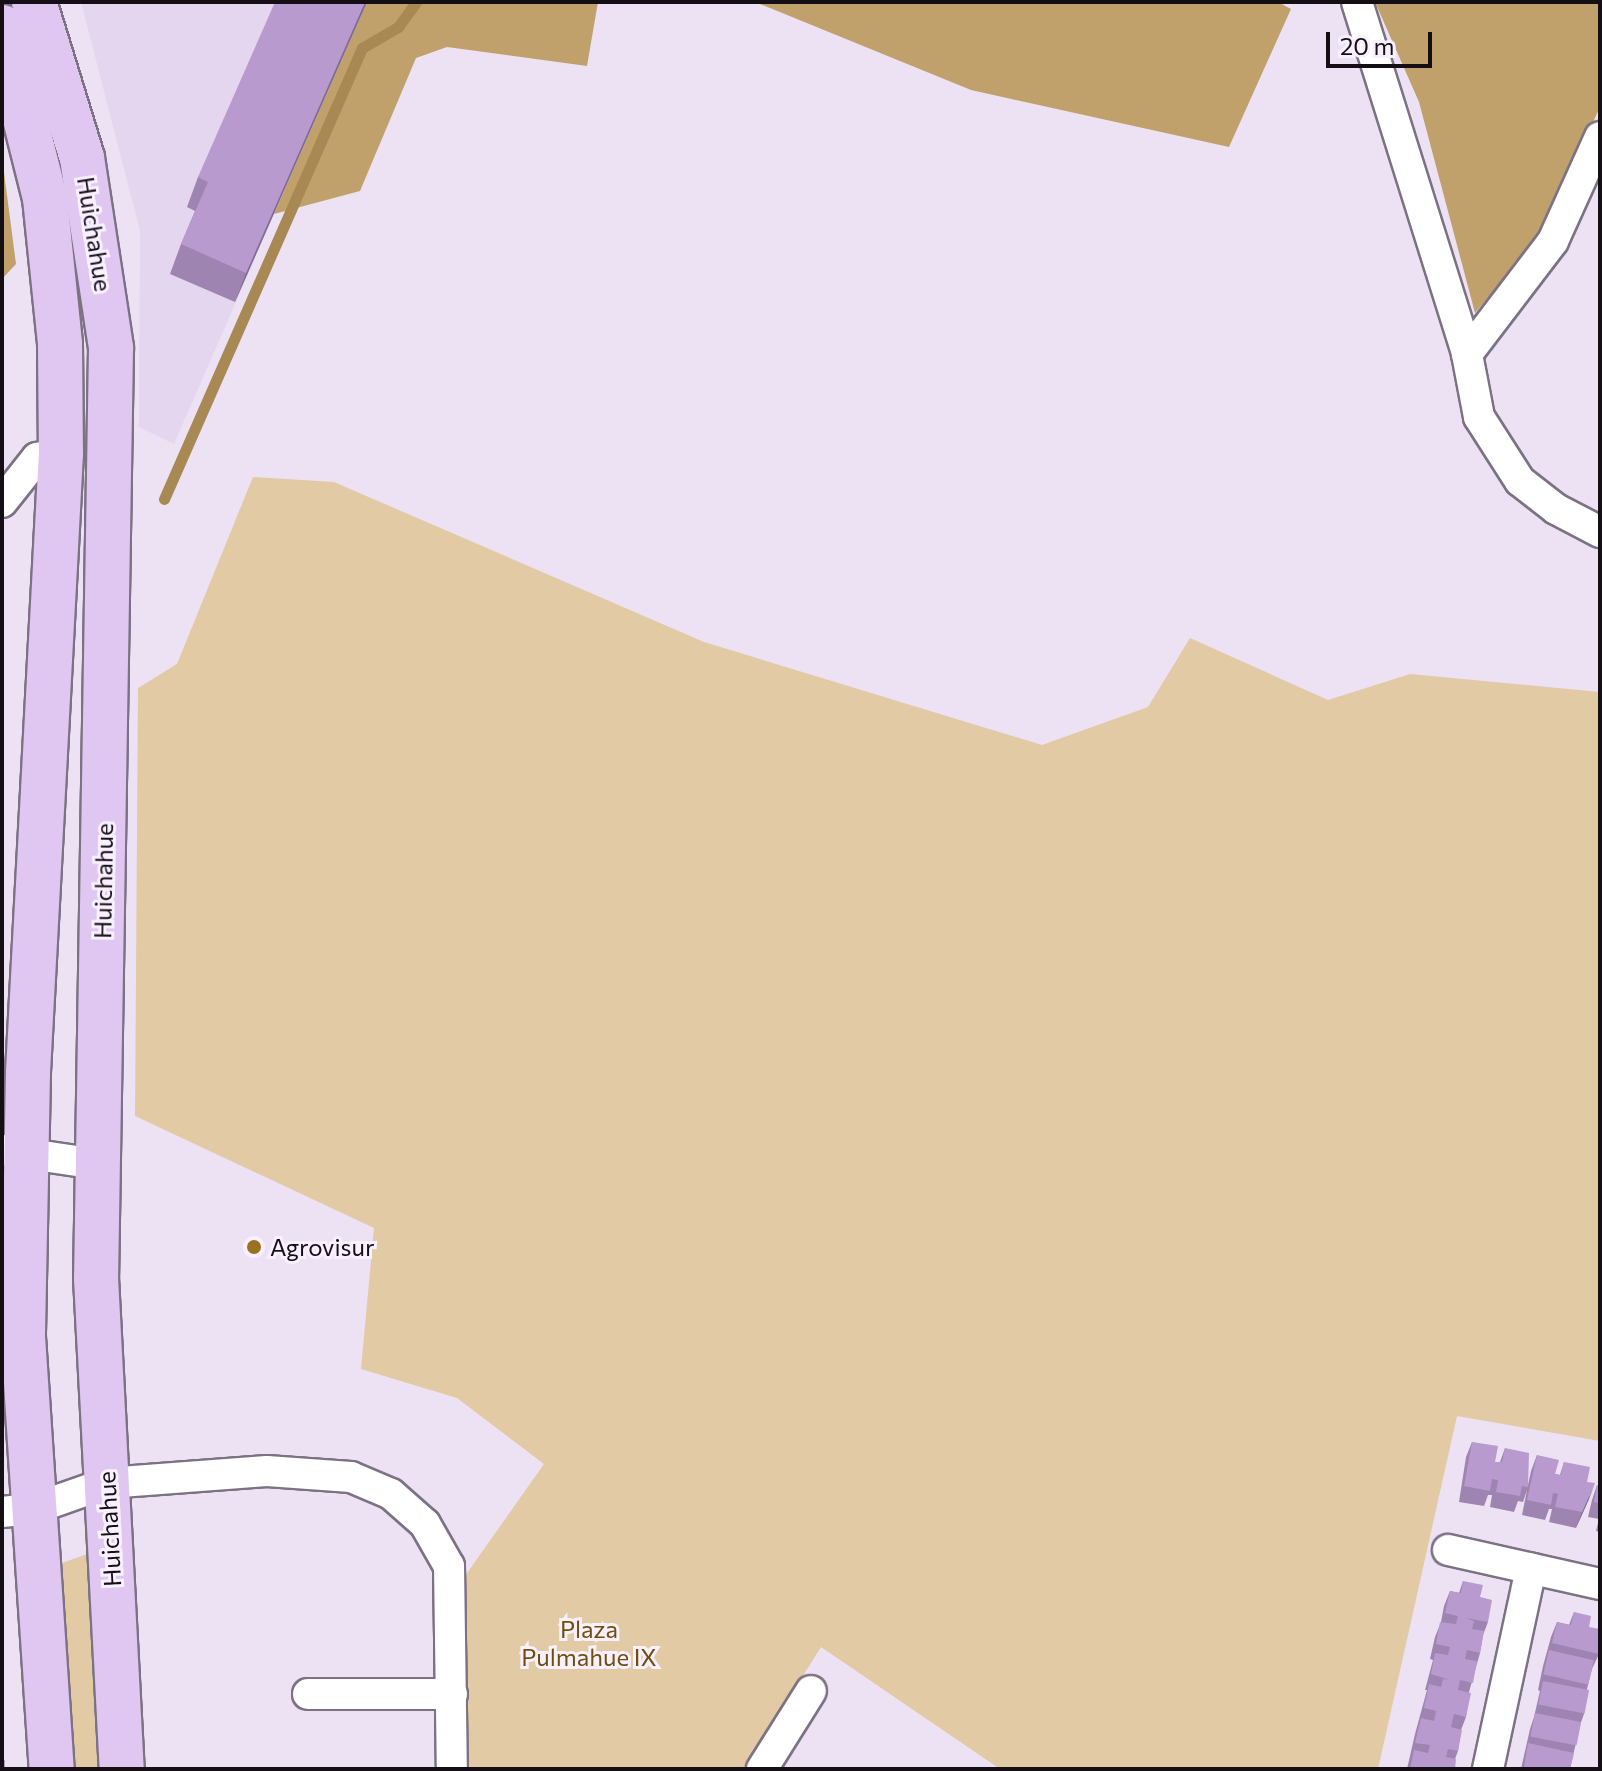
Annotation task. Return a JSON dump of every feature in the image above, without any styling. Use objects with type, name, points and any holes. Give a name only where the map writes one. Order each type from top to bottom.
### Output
[{"type":"main road","name":"Huichahue","points":[[34,2],[82,158],[111,348],[96,1278],[122,1769]]},
{"type":"main road","name":"Huichahue","points":[[2,27],[45,198],[60,344],[61,453],[15,1152],[23,1337],[18,1511],[52,1769]]},
{"type":"street","points":[[1357,2],[1467,354],[1479,417],[1520,481],[1556,509],[1600,532]]},
{"type":"street","points":[[1467,354],[1553,241],[1600,137]]},
{"type":"street","points":[[2,502],[37,458],[61,453]]},
{"type":"street","points":[[2,1116],[15,1152],[97,1164]]},
{"type":"street","points":[[18,1511],[107,1483],[267,1471],[351,1477],[391,1494],[425,1524],[449,1566],[452,1769]]},
{"type":"street","points":[[1448,1550],[1600,1584]]},
{"type":"street","points":[[1488,1769],[1531,1569]]},
{"type":"street","points":[[762,1769],[811,1691]]},
{"type":"street","points":[[308,1694],[452,1694]]},
{"type":"shaded area","points":[[81,2],[367,2],[174,444],[139,427],[140,231]]},
{"type":"shaded area","points":[[367,2],[598,2],[587,66],[447,47],[416,58],[360,191],[274,214]]},
{"type":"shaded area","points":[[755,2],[1278,2],[1291,9],[1229,147],[971,90]]},
{"type":"shaded area","points":[[1375,2],[1600,2],[1600,107],[1541,234],[1475,313],[1419,102]]},
{"type":"shaded area","points":[[2,157],[16,264],[2,279]]},
{"type":"green space","name":"Plaza Pulmahue IX","points":[[253,477],[334,482],[704,642],[1042,745],[1148,707],[1190,638],[1328,700],[1410,674],[1600,692],[1600,1441],[1457,1416],[1378,1769],[1000,1769],[821,1647],[744,1769],[465,1769],[465,1576],[544,1464],[457,1398],[361,1369],[374,1228],[135,1116],[138,688],[177,664]]},
{"type":"green space","points":[[104,1548],[113,1769],[59,1769],[45,1569]]},
{"type":"building","points":[[275,2],[365,2],[246,273],[181,244],[208,182],[198,177]]},
{"type":"building","points":[[1472,1442],[1498,1446],[1495,1462],[1502,1462],[1505,1448],[1529,1453],[1528,1487],[1522,1486],[1520,1496],[1496,1492],[1498,1480],[1492,1479],[1490,1491],[1464,1486]]},
{"type":"building","points":[[1537,1455],[1559,1460],[1555,1474],[1561,1475],[1564,1462],[1590,1467],[1587,1482],[1595,1483],[1582,1512],[1555,1507],[1558,1494],[1553,1493],[1551,1505],[1527,1500]]},
{"type":"building","points":[[1597,1485],[1600,1485],[1600,1503],[1594,1502]]},
{"type":"building","points":[[1463,1581],[1483,1585],[1480,1597],[1492,1600],[1488,1622],[1466,1618],[1474,1621],[1472,1629],[1484,1631],[1480,1653],[1467,1650],[1465,1659],[1477,1661],[1473,1683],[1460,1680],[1458,1690],[1471,1693],[1466,1717],[1454,1714],[1451,1727],[1462,1730],[1458,1751],[1448,1749],[1446,1757],[1456,1759],[1455,1769],[1410,1769],[1414,1750],[1428,1753],[1430,1745],[1415,1743],[1421,1718],[1434,1721],[1436,1711],[1424,1708],[1429,1684],[1441,1687],[1443,1679],[1450,1680],[1431,1674],[1435,1653],[1448,1655],[1450,1647],[1436,1644],[1440,1622],[1456,1624],[1458,1616],[1445,1613],[1450,1591],[1461,1593]]},
{"type":"building","points":[[1574,1612],[1591,1616],[1589,1627],[1600,1629],[1599,1654],[1552,1643],[1557,1622],[1571,1625]]},
{"type":"building","points":[[1549,1650],[1594,1660],[1588,1685],[1543,1674]]},
{"type":"building","points":[[1543,1681],[1589,1690],[1585,1714],[1538,1705]]},
{"type":"building","points":[[1535,1713],[1581,1722],[1577,1746],[1530,1737]]},
{"type":"building","points":[[3,1720],[4,1748],[2,1748]]},
{"type":"building","points":[[1528,1743],[1574,1753],[1570,1769],[1524,1767]]},
{"type":"waterway","points":[[164,499],[362,48],[398,27],[416,2]]},
{"type":"place","name":"Agrovisur","points":[[254,1247]]}]
